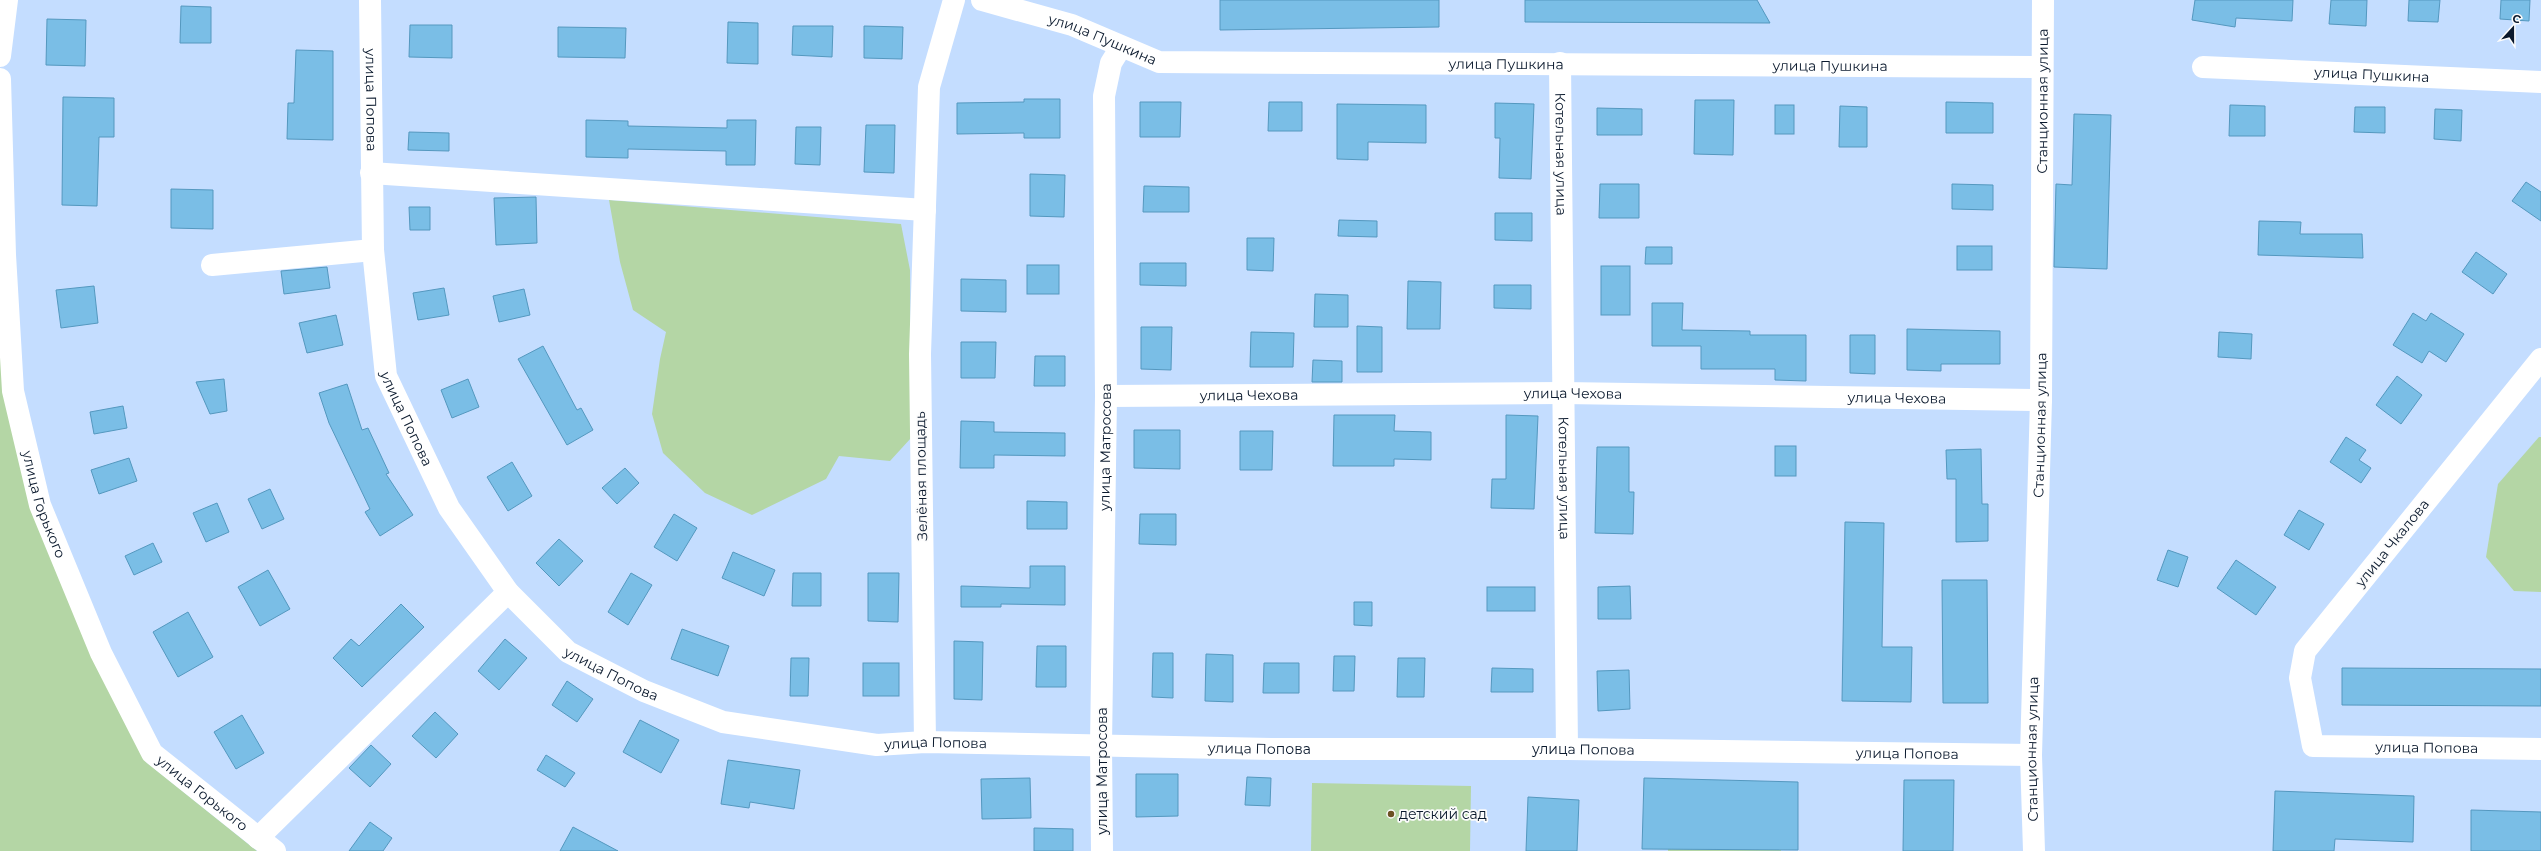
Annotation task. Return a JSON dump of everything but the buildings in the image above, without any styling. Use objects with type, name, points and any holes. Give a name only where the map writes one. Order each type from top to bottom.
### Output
[{"type":"street","points":[[0,56],[7,0]]},
{"type":"street","name":"улица Попова","points":[[370,0],[373,250],[386,376],[448,508],[508,592],[568,652],[644,691],[723,722],[877,745],[925,742],[1276,749],[1567,749],[2031,755]]},
{"type":"street","name":"Зелёная площадь","points":[[925,742],[920,354],[929,87],[954,0]]},
{"type":"street","name":"улица Пушкина","points":[[982,0],[1072,25],[1159,62],[1560,63],[2041,67]]},
{"type":"street","name":"Станционная улица","points":[[2034,851],[2031,755],[2041,400],[2041,67],[2043,0]]},
{"type":"street","name":"улица Матросова","points":[[1102,851],[1101,745],[1106,396],[1104,96],[1110,63],[1121,47]]},
{"type":"street","name":"Котельная улица","points":[[1560,63],[1567,749]]},
{"type":"street","name":"улица Пушкина","points":[[2203,67],[2541,82]]},
{"type":"street","name":"улица Горького","points":[[0,80],[6,255],[13,391],[40,506],[101,653],[152,753],[275,851]]},
{"type":"street","points":[[371,173],[925,210]]},
{"type":"street","points":[[212,266],[373,250]]},
{"type":"street","name":"улица Чкалова","points":[[2313,746],[2300,678],[2304,651],[2541,359]]},
{"type":"street","name":"улица Чехова","points":[[1106,396],[1564,393],[2041,400]]},
{"type":"street","points":[[258,838],[508,592]]},
{"type":"street","name":"улица Попова","points":[[2313,746],[2541,749]]},
{"type":"green space","points":[[0,187],[11,397],[146,762],[257,851],[0,851]]},
{"type":"green space","points":[[609,200],[901,224],[910,270],[911,438],[890,461],[839,456],[826,479],[752,515],[705,493],[663,453],[652,414],[660,359],[666,332],[633,310],[620,262]]},
{"type":"green space","points":[[2539,437],[2541,437],[2541,592],[2514,591],[2486,557],[2498,484]]},
{"type":"green space","name":"детский сад","points":[[1312,783],[1471,786],[1470,851],[1311,851]]},
{"type":"green space","points":[[1668,849],[1781,850],[1781,851],[1668,851]]},
{"type":"place","name":"детский сад","points":[[1391,814]]}]
